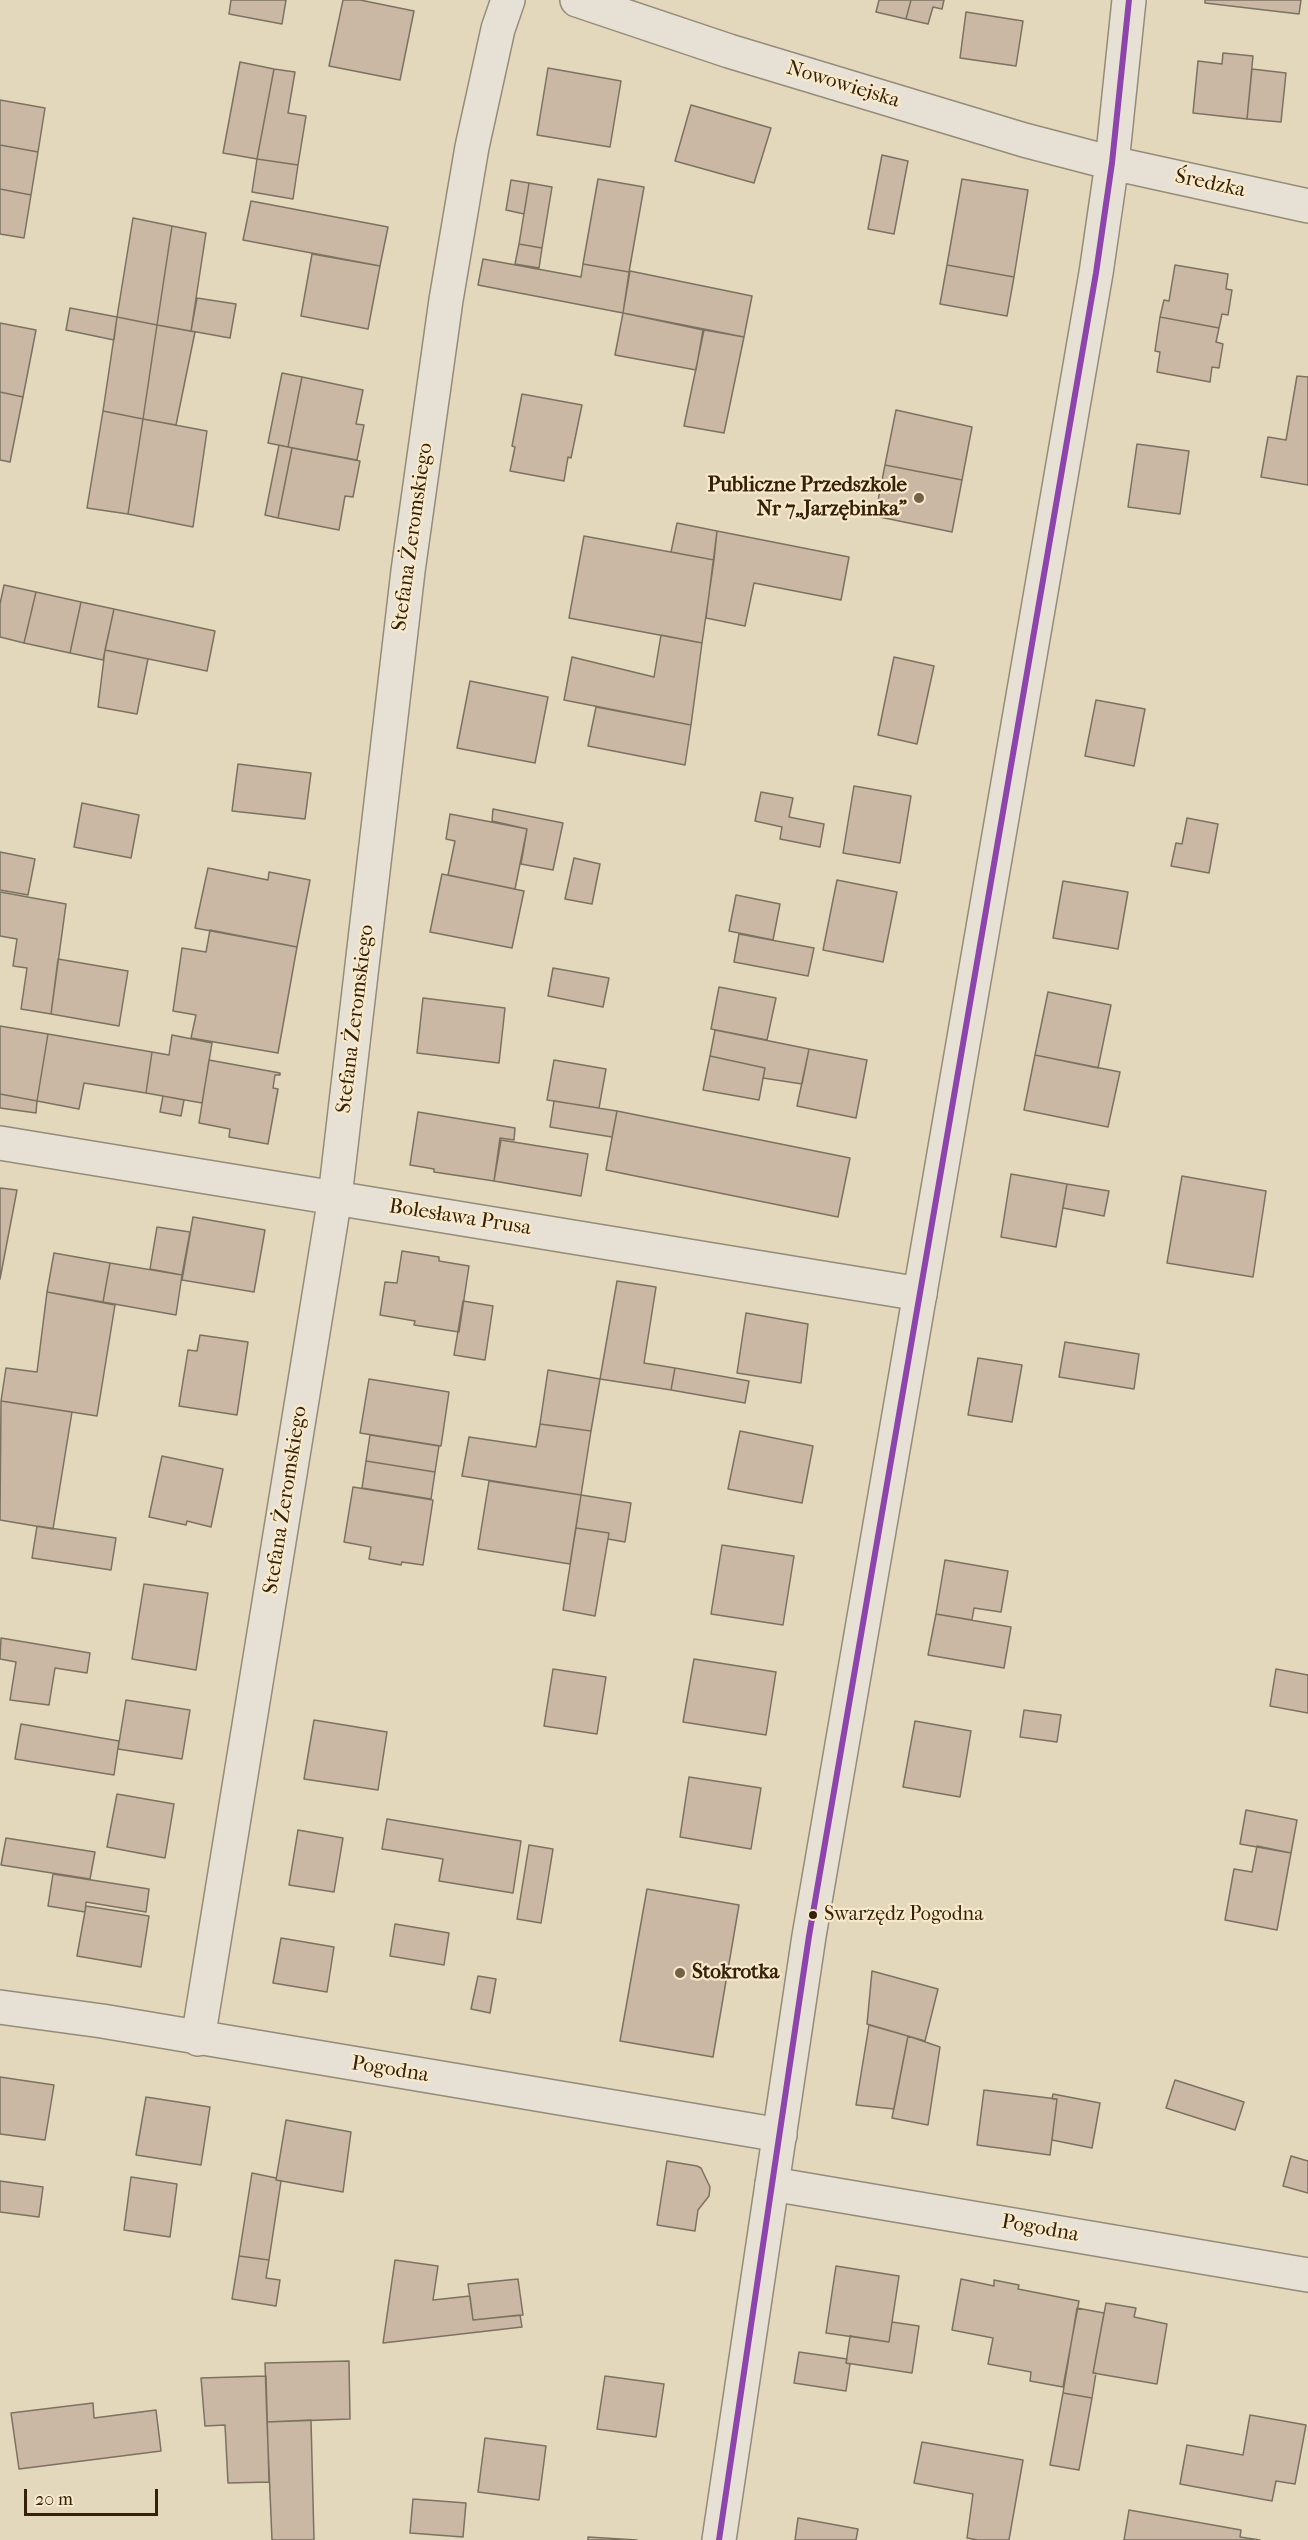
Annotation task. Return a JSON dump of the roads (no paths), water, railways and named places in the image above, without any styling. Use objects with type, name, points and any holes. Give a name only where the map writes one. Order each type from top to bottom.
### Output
[{"type":"street","name":"Stefana Żeromskiego","points":[[198,2038],[335,1197],[408,571],[446,300],[472,147],[498,30],[508,0]]},
{"type":"street","name":"Nowowiejska","points":[[577,0],[740,54],[1024,140],[1112,163]]},
{"type":"street","points":[[719,2540],[809,1936],[1094,284],[1112,163],[1129,0]]},
{"type":"street","name":"Średzka","points":[[1112,163],[1308,206]]},
{"type":"street","name":"Bolesława Prusa","points":[[0,1143],[920,1294]]},
{"type":"street","name":"Pogodna","points":[[0,2007],[102,2021],[780,2135]]},
{"type":"street","name":"Pogodna","points":[[772,2184],[1308,2275]]},
{"type":"place","name":"Publiczne Przedszkole Nr 7„Jarzębinka”","points":[[919,498]]},
{"type":"place","name":"Swarzędz Pogodna","points":[[813,1915]]},
{"type":"place","name":"Stokrotka","points":[[680,1973]]}]
